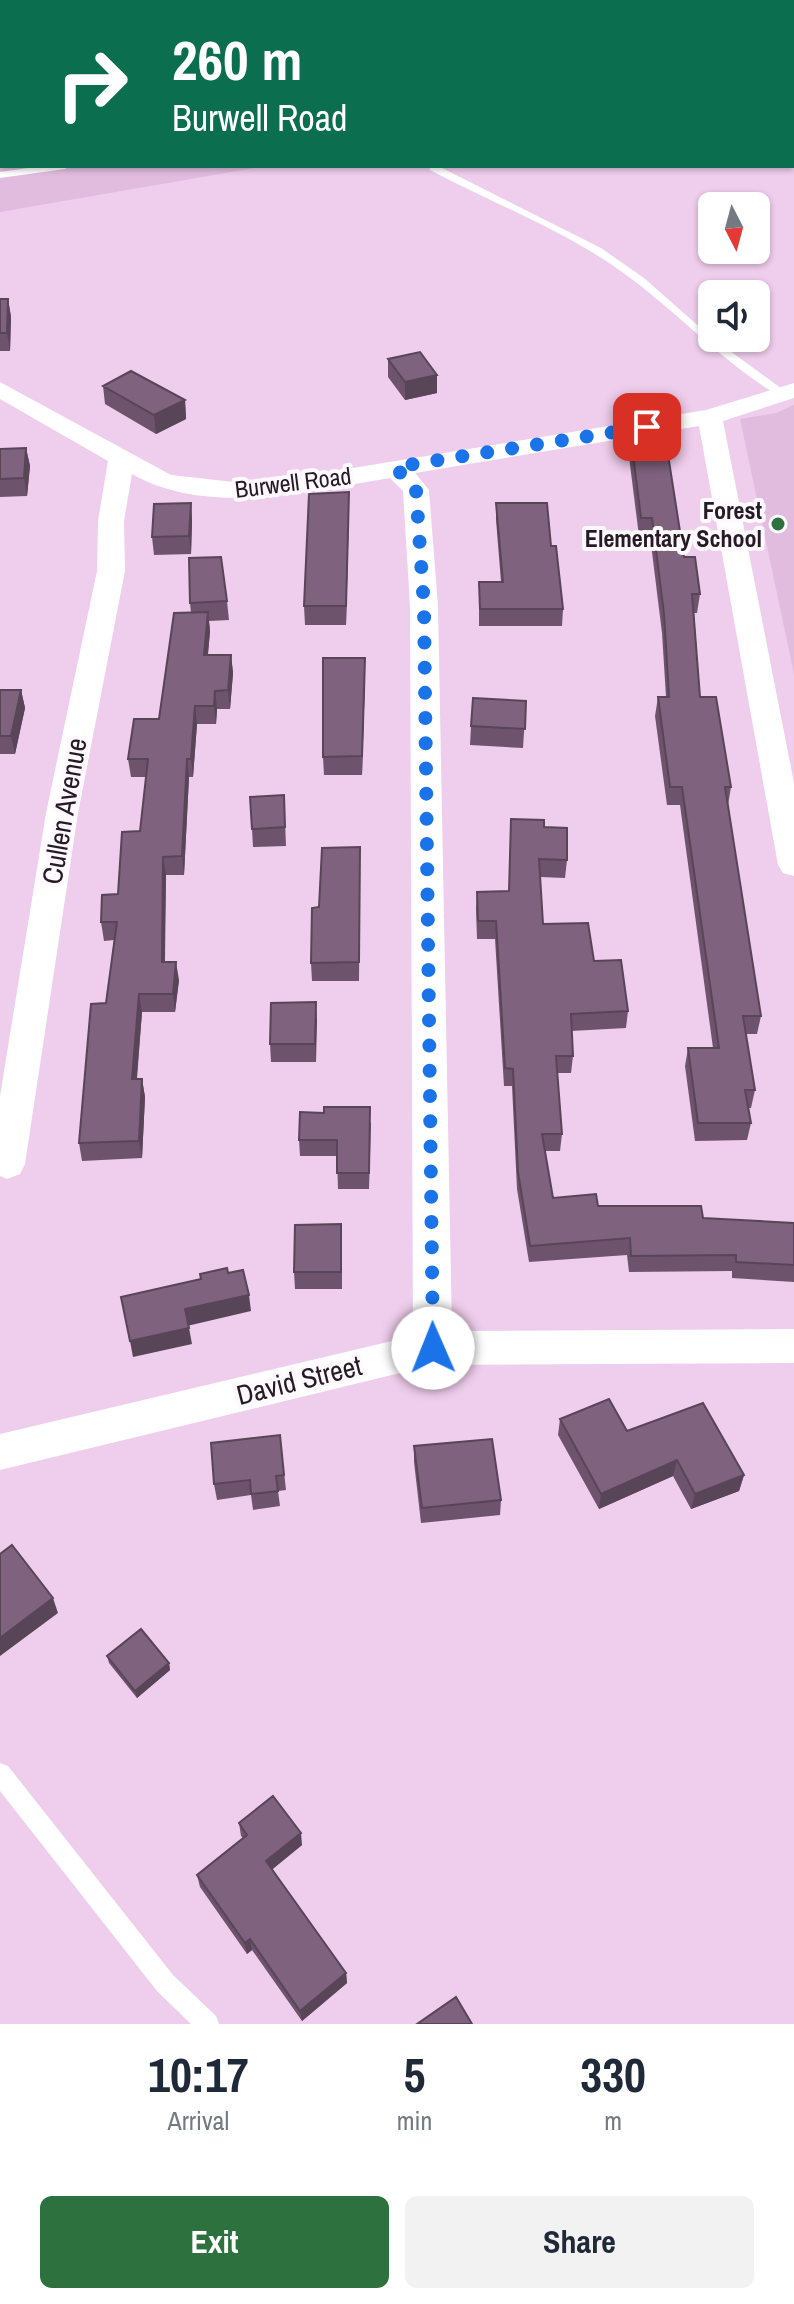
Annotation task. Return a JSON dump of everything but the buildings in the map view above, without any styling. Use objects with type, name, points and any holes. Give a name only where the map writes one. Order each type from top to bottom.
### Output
[{"type":"street","name":"Burwell Road","points":[[0,389],[164,482],[214,490],[298,485],[710,417],[788,392]]},
{"type":"street","points":[[710,417],[794,865]]},
{"type":"street","name":"Cullen Avenue","points":[[7,1164],[62,813],[111,571],[111,521],[121,459]]},
{"type":"street","points":[[395,467],[416,490],[424,606],[433,1348]]},
{"type":"street","name":"David Street","points":[[0,1452],[433,1348],[794,1346]]},
{"type":"lane","points":[[0,175],[51,168]]},
{"type":"lane","points":[[434,168],[582,242],[621,265],[753,378],[788,392]]},
{"type":"lane","points":[[0,1774],[165,1983],[208,2024]]},
{"type":"shaded area","points":[[0,168],[254,168],[0,212]]},
{"type":"shaded area","name":"Forest Elementary School","points":[[794,405],[794,674],[740,419],[776,413]]},
{"type":"place","name":"Forest Elementary School","points":[[778,524]]},
{"type":"route","points":[[433,1348],[424,606],[416,490],[395,467],[647,427]]}]
